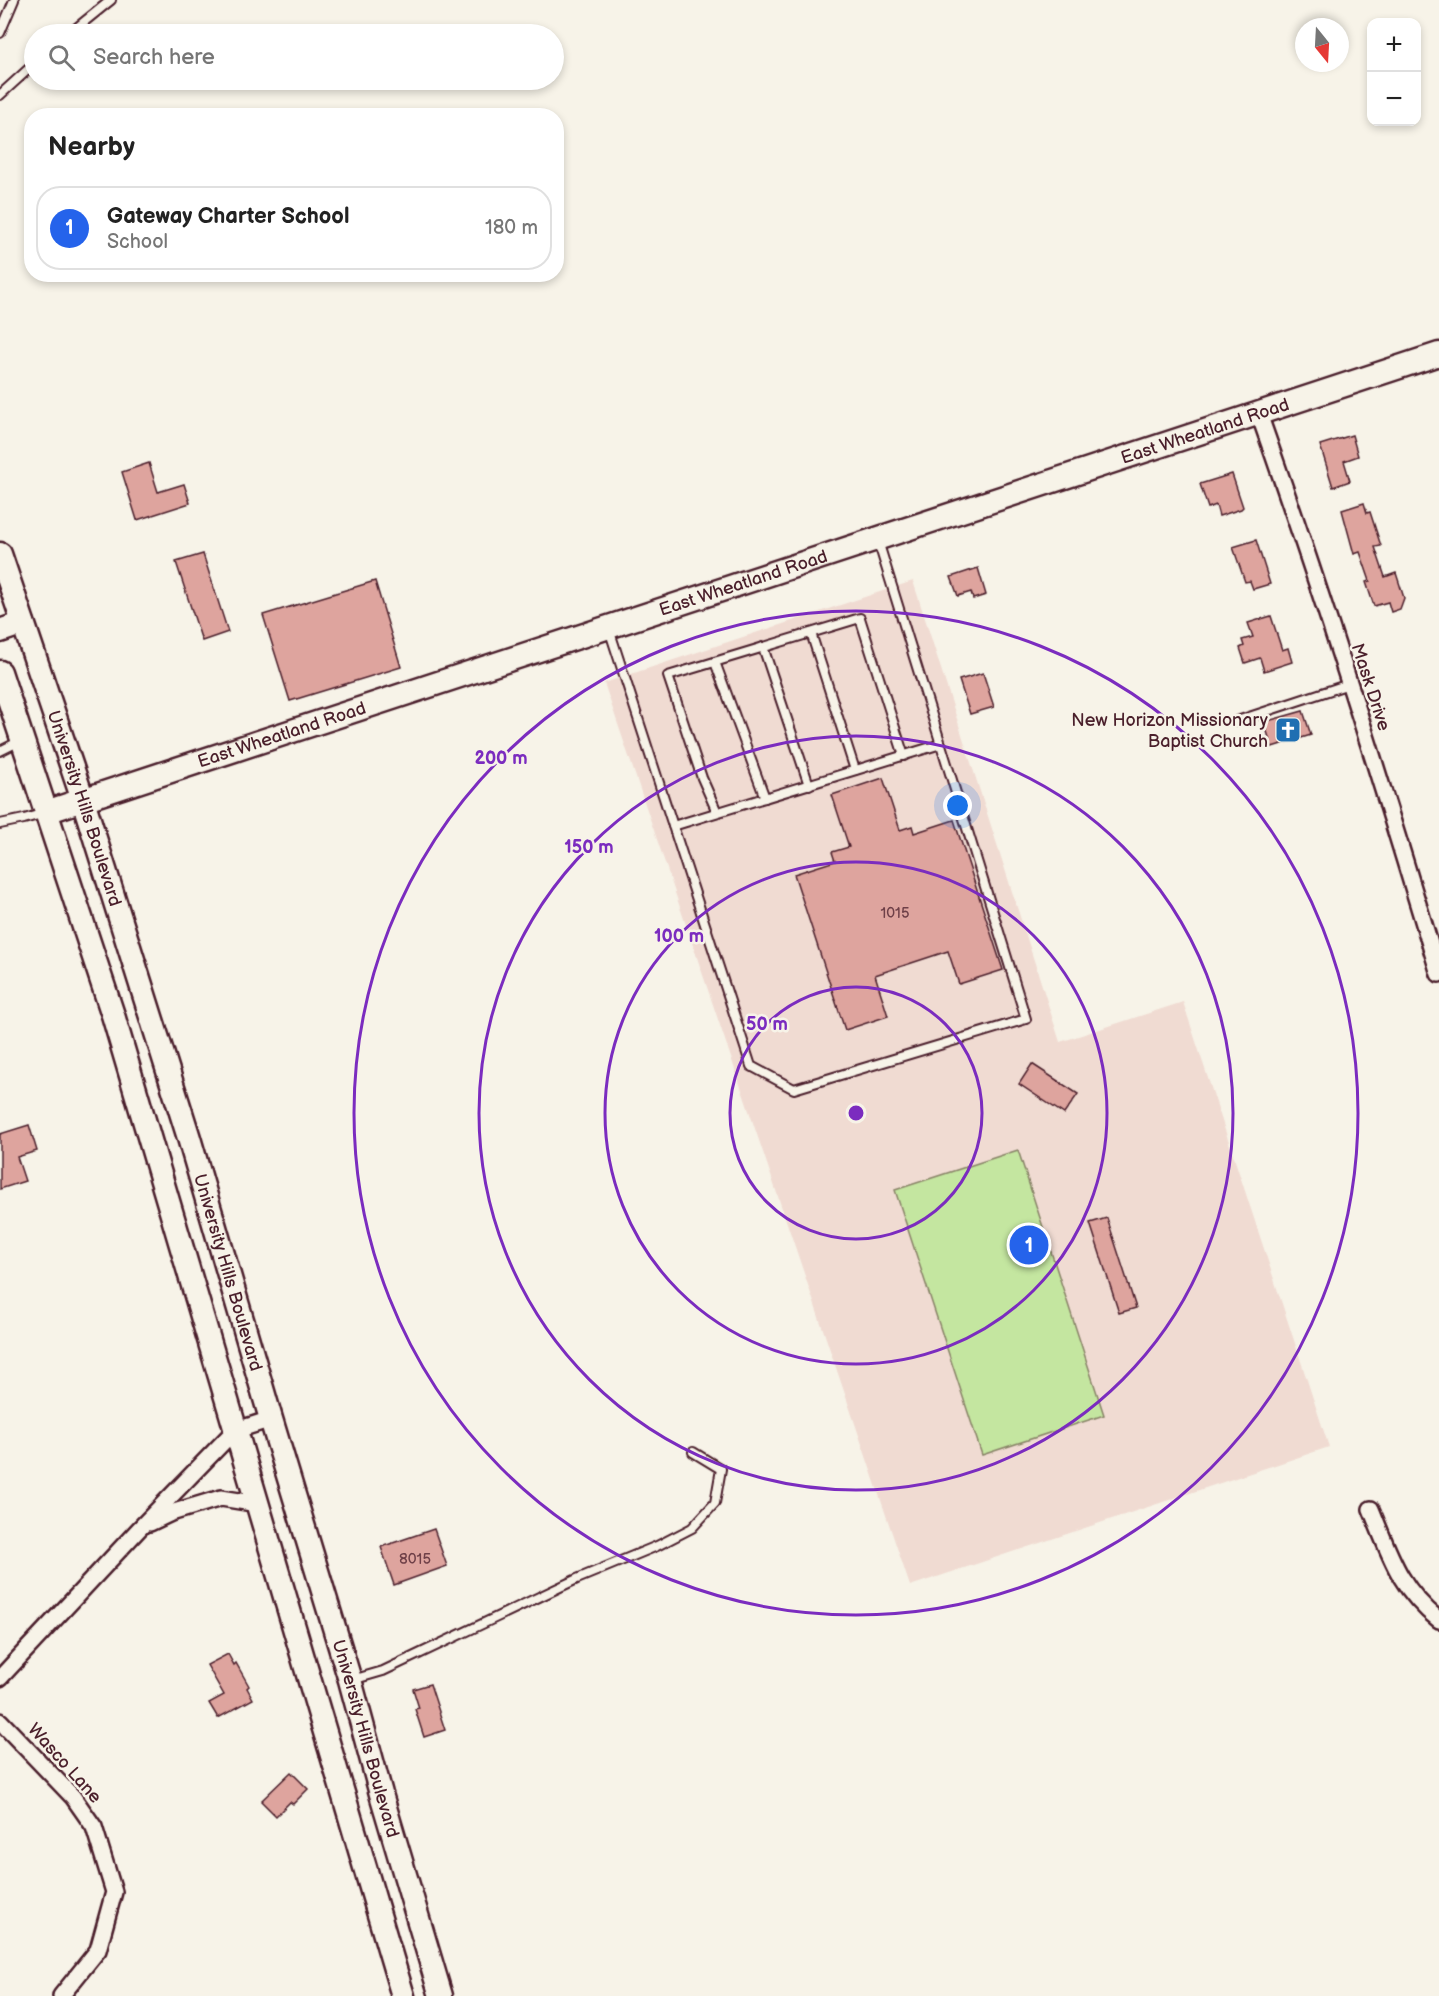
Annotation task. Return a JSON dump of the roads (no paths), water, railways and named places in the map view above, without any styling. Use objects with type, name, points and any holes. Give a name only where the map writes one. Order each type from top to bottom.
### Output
[{"type":"main road","name":"East Wheatland Road","points":[[46,812],[1439,354]]},
{"type":"main road","name":"University Hills Boulevard","points":[[2,565],[83,800],[186,1127],[441,1996]]},
{"type":"main road","points":[[0,631],[23,623]]},
{"type":"main road","name":"University Hills Boulevard","points":[[0,672],[112,1015],[403,1996]]},
{"type":"main road","points":[[314,1692],[350,1680]]},
{"type":"street","name":"Mask Drive","points":[[1259,414],[1399,839],[1439,974]]},
{"type":"street","points":[[0,1678],[234,1431],[271,1419]]},
{"type":"street","points":[[139,1529],[171,1513],[221,1498],[258,1504]]},
{"type":"street","points":[[1371,1509],[1397,1572],[1422,1606],[1439,1620]]},
{"type":"street","name":"Wasco Lane","points":[[0,1721],[73,1797],[94,1827],[114,1892],[98,1950],[61,1996]]},
{"type":"lane","points":[[0,33],[14,0]]},
{"type":"lane","points":[[81,24],[111,0]]},
{"type":"lane","points":[[0,95],[24,73]]},
{"type":"lane","points":[[608,628],[751,1066],[794,1089],[1026,1019],[878,540]]},
{"type":"lane","points":[[717,812],[702,778],[668,676],[763,647],[860,618],[904,756]]},
{"type":"lane","points":[[811,633],[855,770]]},
{"type":"lane","points":[[763,647],[808,785]]},
{"type":"lane","points":[[715,662],[765,798]]},
{"type":"lane","points":[[1237,721],[1349,684]]},
{"type":"lane","points":[[0,752],[22,740]]},
{"type":"lane","points":[[673,826],[941,744]]},
{"type":"lane","points":[[0,824],[46,812]]},
{"type":"lane","points":[[350,1680],[383,1671],[576,1579],[657,1546],[692,1528],[715,1503],[721,1469],[693,1452]]},
{"type":"place","name":"New Horizon Missionary Baptist Church","points":[[1288,730]]},
{"type":"place","name":"Gateway Charter School","points":[[1029,1245]]}]
